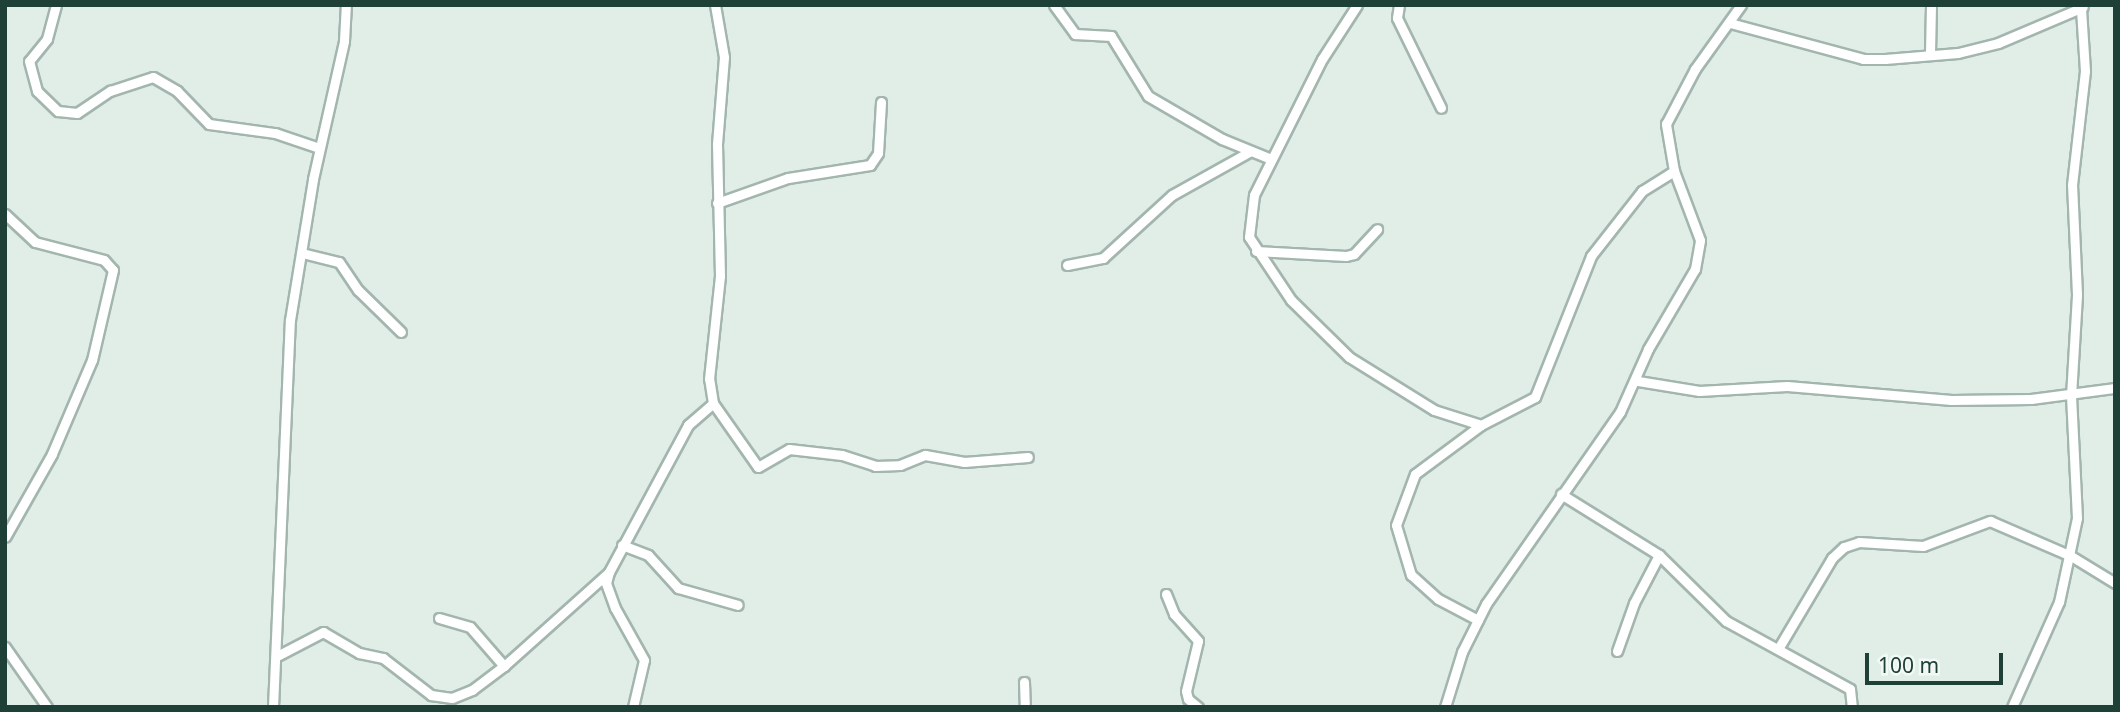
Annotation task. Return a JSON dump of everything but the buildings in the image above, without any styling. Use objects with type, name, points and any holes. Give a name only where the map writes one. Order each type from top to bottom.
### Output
[{"type":"street","points":[[56,5],[47,39],[29,61],[37,91],[58,111],[77,113],[110,91],[153,77],[177,90],[209,124],[275,133],[319,148]]},
{"type":"street","points":[[273,707],[287,356],[319,148],[344,41],[346,5]]},
{"type":"street","points":[[715,5],[724,57],[717,203],[720,276],[709,379],[713,403],[758,467],[789,449],[800,448],[875,466],[900,465],[925,455],[964,462],[1028,457]]},
{"type":"street","points":[[1054,5],[1075,34],[1111,36],[1148,96],[1250,152],[1271,159]]},
{"type":"street","points":[[1357,5],[1322,59],[1271,159],[1250,213],[1249,237],[1291,300],[1349,357],[1434,410],[1481,425]]},
{"type":"street","points":[[1399,5],[1397,18],[1441,108]]},
{"type":"street","points":[[1445,707],[1461,652],[1478,620],[1638,381],[1648,349],[1683,294],[1700,251],[1674,171],[1666,124],[1671,108],[1741,5]]},
{"type":"street","points":[[1930,53],[1931,5]]},
{"type":"street","points":[[1730,23],[1863,59],[1958,53],[1998,43],[2082,7],[2085,71],[2072,186],[2077,294],[2071,396],[2077,452],[2071,556],[2059,602],[2012,707]]},
{"type":"street","points":[[717,203],[788,178],[870,166],[878,153],[881,102]]},
{"type":"street","points":[[1067,265],[1103,258],[1172,195],[1250,152]]},
{"type":"street","points":[[1478,620],[1438,599],[1411,575],[1396,525],[1421,466],[1463,442],[1481,425],[1535,397],[1591,256],[1633,201],[1674,171]]},
{"type":"street","points":[[5,214],[36,242],[104,260],[113,270],[111,293],[82,384],[52,454],[5,537]]},
{"type":"street","points":[[1256,251],[1346,256],[1354,254],[1377,229]]},
{"type":"street","points":[[302,253],[339,262],[358,290],[401,332]]},
{"type":"street","points":[[1638,381],[1699,391],[1787,386],[1951,400],[2071,396],[2115,388]]},
{"type":"street","points":[[633,707],[644,660],[611,600],[606,583],[622,545],[688,425],[713,403]]},
{"type":"street","points":[[1561,494],[1659,555],[1694,585],[1712,610],[1850,689],[1852,707]]},
{"type":"street","points":[[1778,649],[1832,558],[1844,547],[1859,542],[1923,546],[1990,521],[2071,556],[2115,583]]},
{"type":"street","points":[[622,545],[648,555],[677,589],[738,606]]},
{"type":"street","points":[[1617,651],[1634,603],[1659,555]]},
{"type":"street","points":[[277,656],[323,632],[359,653],[383,658],[439,698],[472,690],[504,666],[609,572]]},
{"type":"street","points":[[1167,594],[1174,614],[1198,641],[1186,691],[1188,699],[1198,707]]},
{"type":"street","points":[[439,618],[470,627],[504,666]]},
{"type":"street","points":[[5,647],[47,707]]},
{"type":"street","points":[[1024,682],[1025,707]]}]
